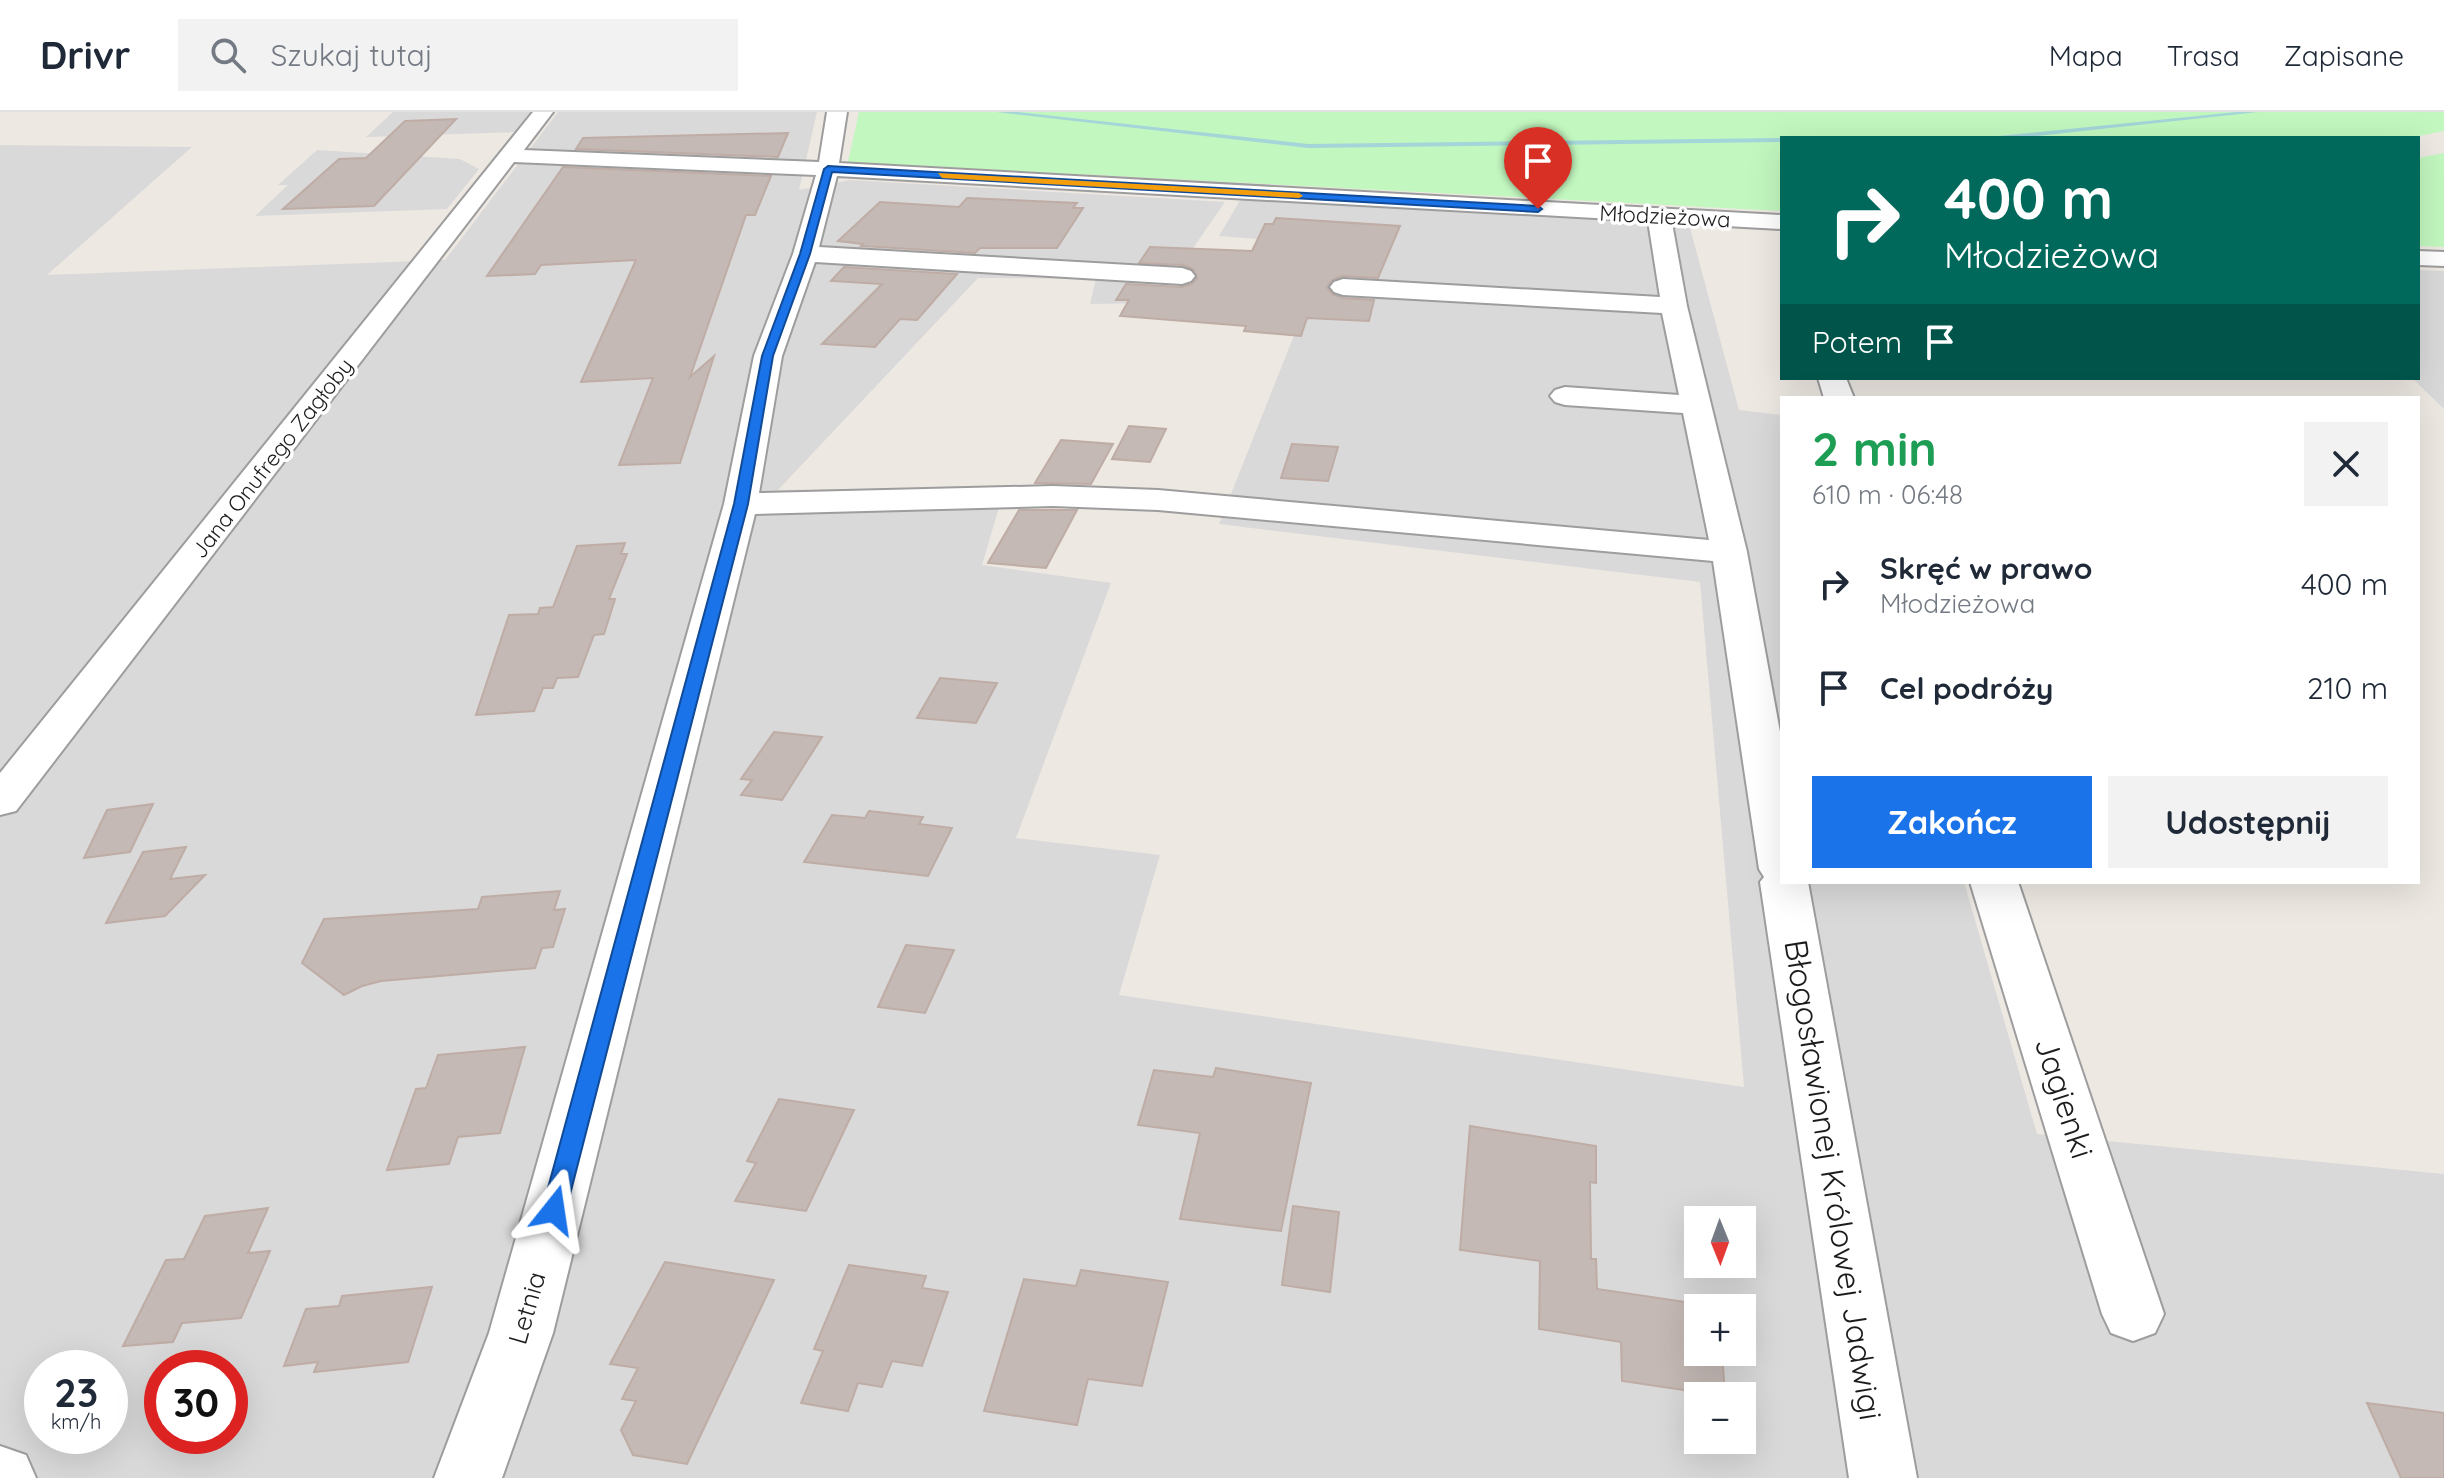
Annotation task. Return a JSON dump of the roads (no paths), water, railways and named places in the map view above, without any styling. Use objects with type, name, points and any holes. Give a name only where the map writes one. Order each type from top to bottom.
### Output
[{"type":"street","name":"Jana Onufrego Zagłoby","points":[[0,802],[543,112]]},
{"type":"street","name":"Letnia","points":[[468,1478],[521,1333],[741,504],[768,356],[805,254],[828,169],[837,112]]},
{"type":"street","name":"Młodzieżowa","points":[[510,156],[828,169],[1780,222]]},
{"type":"street","points":[[1659,215],[1674,306],[1729,552],[1780,857]]},
{"type":"street","points":[[805,254],[1182,276]]},
{"type":"street","points":[[2420,258],[2444,259]]},
{"type":"street","points":[[1343,287],[1674,306]]},
{"type":"street","points":[[1565,396],[1696,405]]},
{"type":"street","points":[[741,504],[1053,496],[1158,500],[1729,552]]},
{"type":"street","name":"Błogosławionej Królowej Jadwigi","points":[[1784,884],[1883,1478]]},
{"type":"street","name":"Jagienki","points":[[1995,884],[2133,1314]]},
{"type":"waterway","points":[[1000,112],[1308,146],[1780,140]]},
{"type":"waterway","points":[[2019,136],[2255,112]]}]
